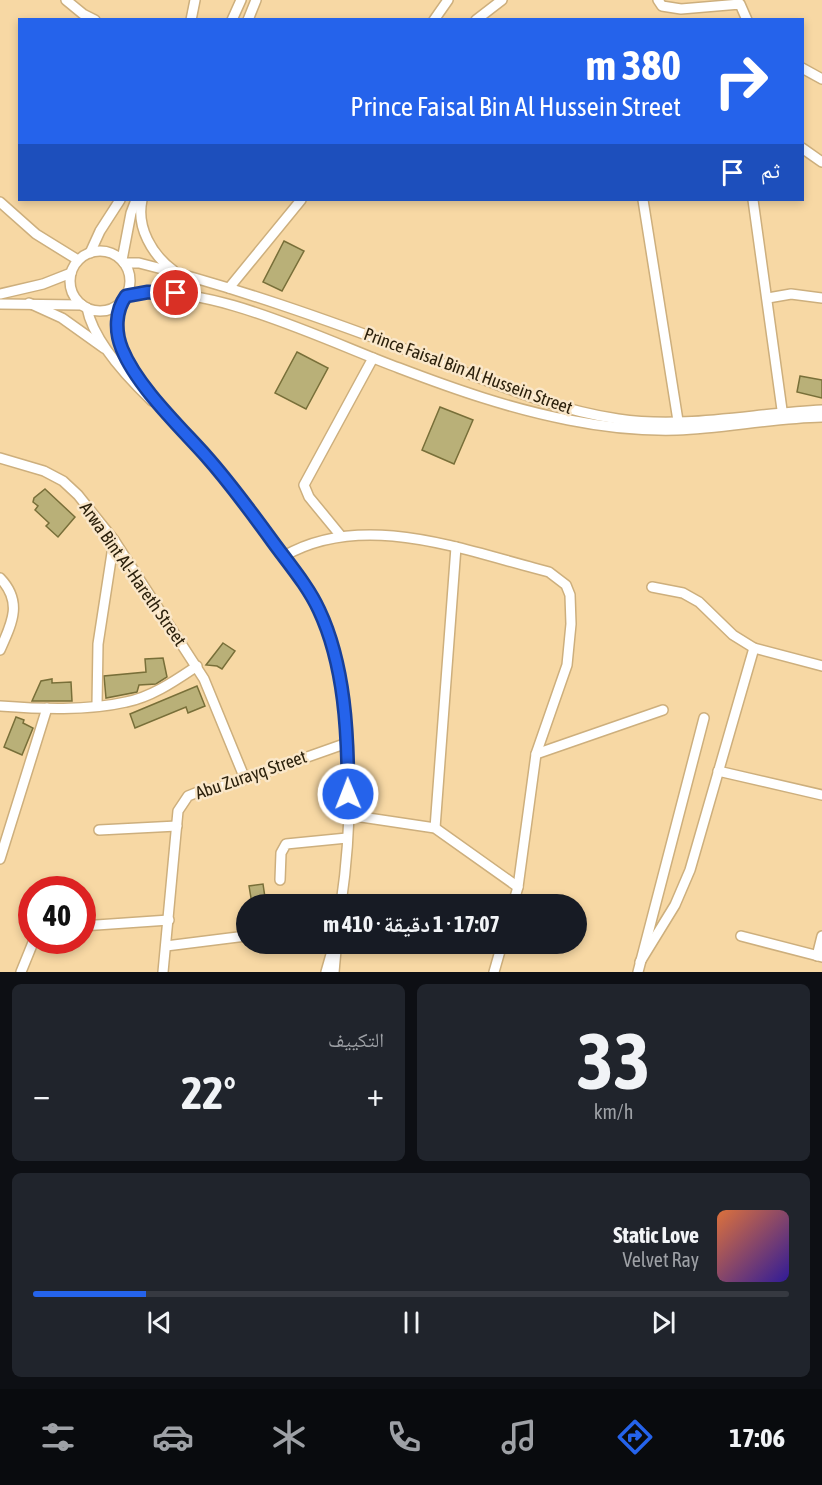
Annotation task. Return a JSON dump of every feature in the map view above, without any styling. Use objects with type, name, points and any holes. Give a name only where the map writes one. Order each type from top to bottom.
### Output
[{"type":"street","points":[[66,0],[91,18]]},
{"type":"street","points":[[191,18],[195,0]]},
{"type":"street","points":[[233,18],[241,0]]},
{"type":"street","points":[[249,18],[256,0]]},
{"type":"street","points":[[435,18],[448,0]]},
{"type":"street","points":[[479,18],[502,0]]},
{"type":"street","points":[[658,0],[662,6],[681,9],[740,4],[746,18]]},
{"type":"street","points":[[804,69],[822,79]]},
{"type":"street","points":[[804,149],[822,162]]},
{"type":"street","points":[[90,253],[100,231],[119,201]]},
{"type":"street","points":[[136,201],[131,213],[123,261],[130,279],[117,325],[122,349],[160,407]]},
{"type":"street","points":[[141,201],[142,223],[147,240],[167,266],[178,275]]},
{"type":"street","points":[[229,288],[300,201]]},
{"type":"street","points":[[643,201],[679,426]]},
{"type":"street","points":[[753,201],[768,298],[782,416]]},
{"type":"street","points":[[0,202],[36,234],[78,260]]},
{"type":"street","points":[[123,261],[107,252],[90,253],[78,260],[71,273],[71,290],[84,306],[108,351],[223,476],[284,556],[311,596],[328,632],[337,669],[347,743],[348,815],[342,894]]},
{"type":"street","name":"Prince Faisal Bin Al Hussein Street","points":[[123,261],[139,263],[229,288],[526,396],[585,413],[679,426]]},
{"type":"street","points":[[0,294],[43,284],[71,273]]},
{"type":"street","name":"Prince Faisal Bin Al Hussein Street","points":[[124,299],[143,293],[169,292],[212,301],[296,328],[492,401],[568,420],[633,429],[782,416],[822,410]]},
{"type":"street","points":[[768,298],[791,294],[822,298]]},
{"type":"street","points":[[0,303],[84,306],[105,310],[124,299]]},
{"type":"street","points":[[29,303],[70,324],[108,351]]},
{"type":"street","points":[[340,536],[309,497],[304,485],[373,358]]},
{"type":"street","points":[[430,379],[440,363]]},
{"type":"street","name":"Prince Faisal Bin Al Hussein Street","points":[[782,416],[822,417]]},
{"type":"street","name":"Arwa Bint Al-Hareth Street","points":[[0,459],[44,471],[63,481],[78,495],[114,540],[197,666],[211,692],[245,779]]},
{"type":"street","points":[[284,556],[315,541],[340,536],[408,537],[456,547],[549,572],[566,585],[570,595],[571,624],[567,665],[536,754],[516,894]]},
{"type":"street","points":[[97,705],[98,644],[114,540]]},
{"type":"street","points":[[435,828],[456,547]]},
{"type":"street","points":[[0,578],[11,592],[15,610],[0,650]]},
{"type":"street","points":[[652,587],[683,593],[699,602],[733,635],[754,648],[822,666]]},
{"type":"street","points":[[640,962],[675,905],[690,870],[754,648]]},
{"type":"street","name":"Arwa Bint Al-Hareth Street","points":[[0,706],[47,708],[127,702],[140,698],[197,666]]},
{"type":"street","points":[[0,859],[47,708]]},
{"type":"street","points":[[536,754],[663,710]]},
{"type":"street","points":[[638,972],[704,718]]},
{"type":"street","name":"Abu Zurayq Street","points":[[163,972],[178,811],[188,796],[245,779],[347,743]]},
{"type":"street","points":[[718,771],[822,795]]},
{"type":"street","points":[[348,815],[435,828],[518,887]]},
{"type":"street","points":[[99,830],[177,826]]},
{"type":"street","points":[[280,880],[281,853],[286,844],[347,838]]},
{"type":"street","points":[[96,925],[169,920]]},
{"type":"street","points":[[741,936],[819,957],[822,936]]},
{"type":"street","points":[[166,946],[236,937]]},
{"type":"street","points":[[21,972],[28,954]]},
{"type":"street","points":[[326,972],[332,954]]},
{"type":"street","points":[[334,972],[335,954]]},
{"type":"street","points":[[494,972],[499,954]]},
{"type":"building","points":[[284,241],[304,251],[282,291],[263,282]]},
{"type":"building","points":[[297,352],[328,368],[306,409],[275,393]]},
{"type":"building","points":[[800,376],[822,380],[822,398],[797,392]]},
{"type":"building","points":[[440,407],[473,420],[454,464],[422,450]]},
{"type":"building","points":[[45,489],[75,517],[58,537],[46,526],[49,523],[35,510],[38,506],[33,502],[34,498]]},
{"type":"building","points":[[223,643],[235,651],[222,669],[206,665]]},
{"type":"building","points":[[163,658],[167,677],[156,684],[139,685],[137,692],[106,698],[104,676],[146,672],[145,659]]},
{"type":"building","points":[[52,679],[52,683],[71,682],[72,701],[32,701],[41,681]]},
{"type":"building","points":[[197,686],[205,706],[188,713],[186,707],[135,728],[130,714]]},
{"type":"building","points":[[16,717],[24,720],[23,723],[33,728],[22,755],[4,747]]},
{"type":"building","points":[[263,884],[264,894],[250,894],[249,886]]},
{"type":"route","points":[[176,293],[148,292],[126,296],[118,318],[117,331],[120,342],[126,356],[160,407],[207,457],[232,488],[284,556],[319,609],[332,644],[337,669],[347,743],[348,794]]}]
